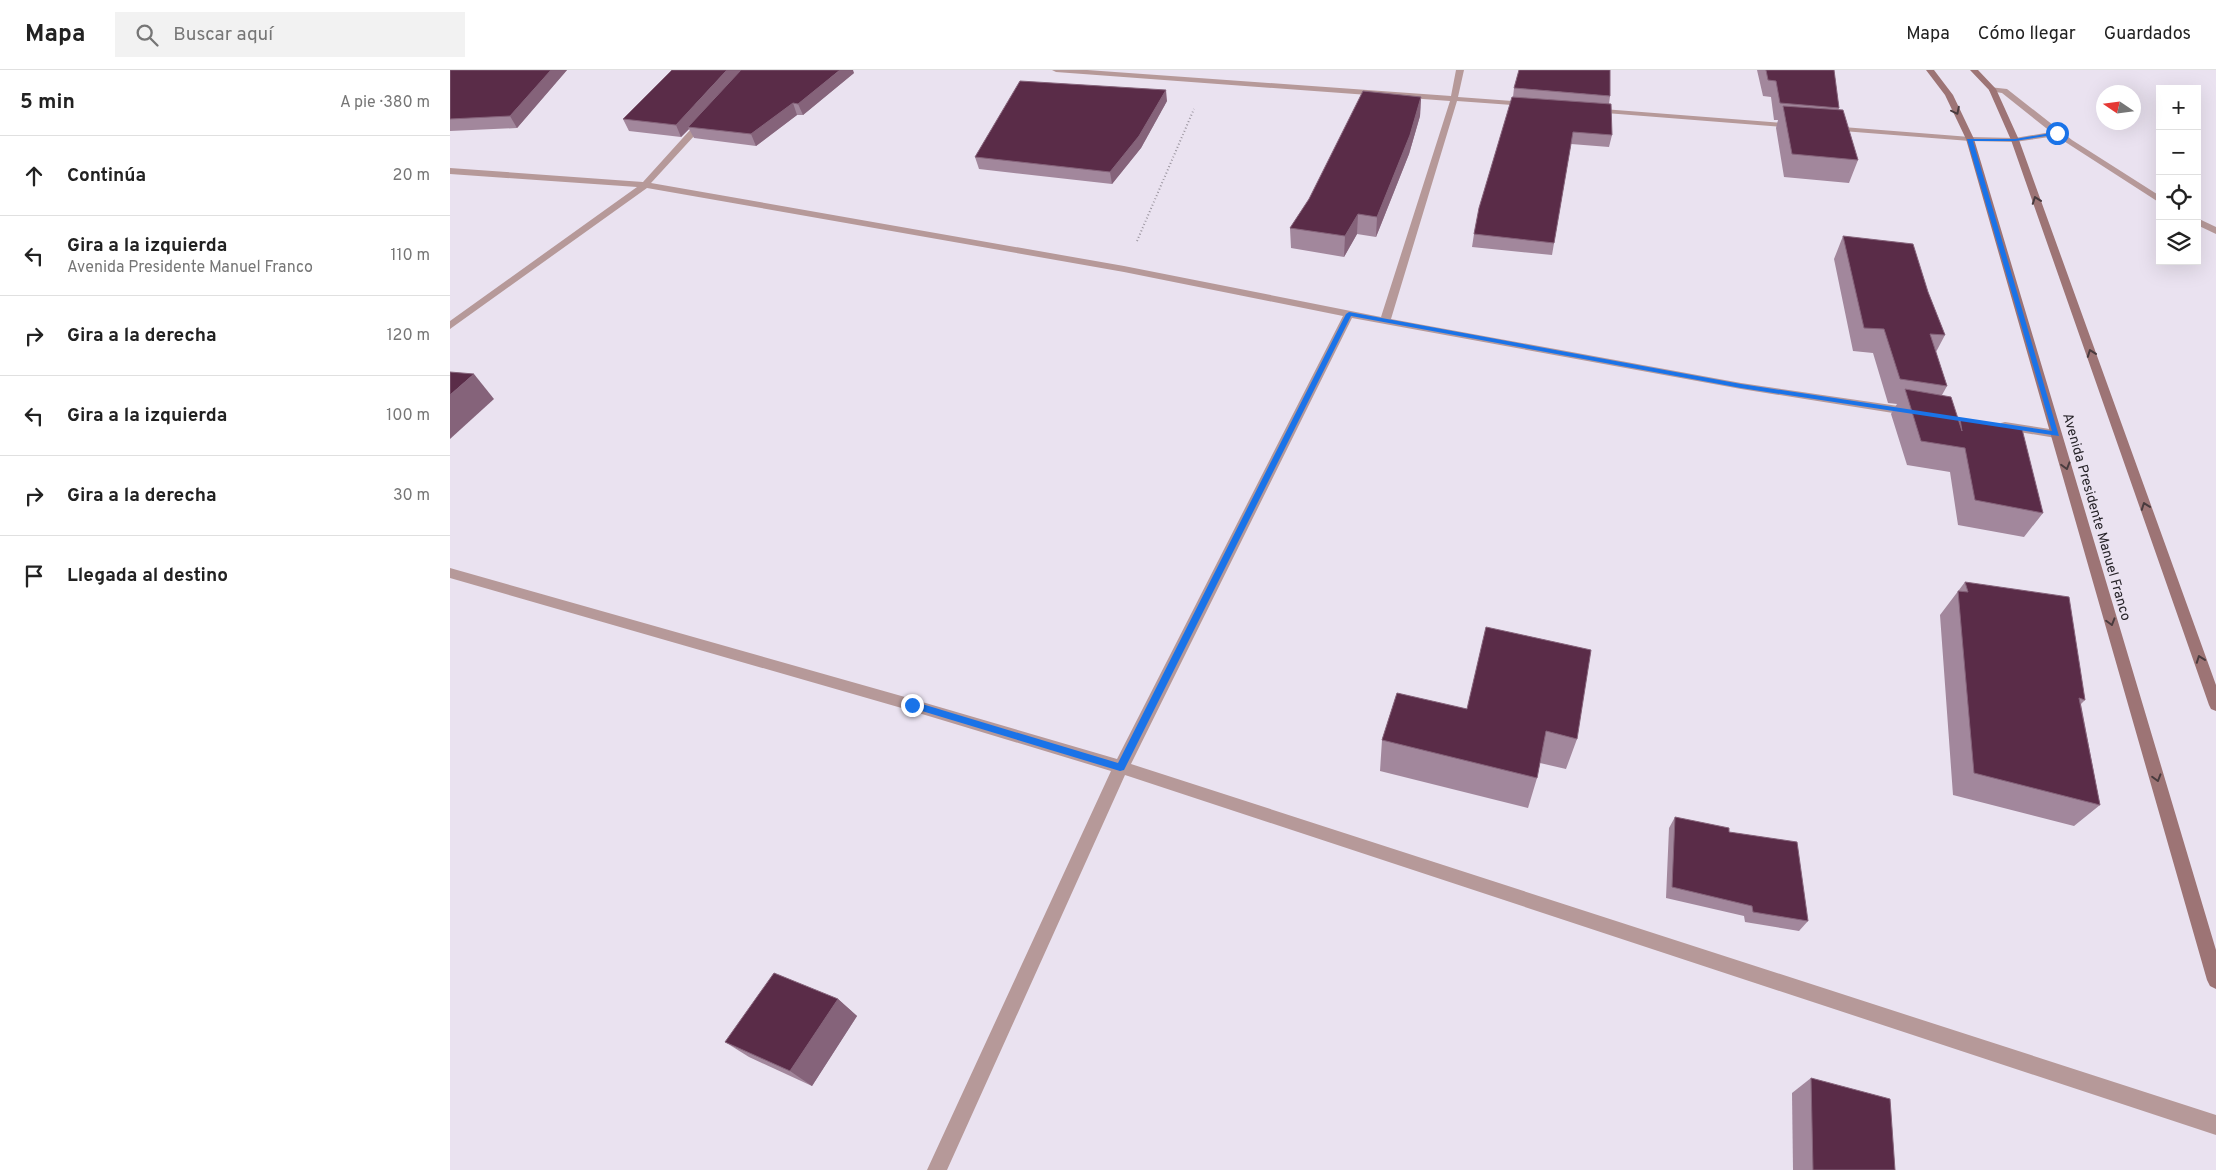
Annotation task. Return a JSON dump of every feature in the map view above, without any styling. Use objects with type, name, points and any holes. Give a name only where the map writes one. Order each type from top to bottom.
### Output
[{"type":"main road","name":"Avenida Presidente Manuel Franco","points":[[1930,70],[1949,95],[1970,139],[2216,980]]},
{"type":"main road","points":[[1974,70],[1992,88],[2015,140],[2216,705]]},
{"type":"street","points":[[1056,70],[1533,105]]},
{"type":"street","points":[[1204,70],[1206,81]]},
{"type":"street","points":[[1385,322],[1454,98],[1460,70]]},
{"type":"street","points":[[1992,88],[2004,92],[2057,133],[2156,197]]},
{"type":"street","points":[[1583,109],[1801,126]]},
{"type":"street","points":[[450,326],[644,185],[710,113]]},
{"type":"street","points":[[1821,128],[1970,139],[2015,140],[2057,133]]},
{"type":"street","points":[[450,171],[644,185],[1124,269],[1385,322],[1741,386],[1918,413]]},
{"type":"street","points":[[2201,223],[2216,231]]},
{"type":"street","points":[[938,1170],[1120,767],[1349,314]]},
{"type":"street","points":[[1997,425],[2056,434]]},
{"type":"street","points":[[450,573],[902,702],[1120,767],[2216,1125]]},
{"type":"path","points":[[1124,269],[1206,81]]},
{"type":"building","points":[[450,70],[551,70],[510,116],[450,119]]},
{"type":"building","points":[[672,70],[727,70],[676,125],[623,119]]},
{"type":"building","points":[[741,70],[840,70],[798,104],[793,103],[751,134],[688,127]]},
{"type":"building","points":[[1519,70],[1610,70],[1610,96],[1514,88]]},
{"type":"building","points":[[1766,70],[1834,70],[1839,108],[1780,103],[1776,81],[1768,80]]},
{"type":"building","points":[[1020,81],[1166,90],[1139,136],[1110,172],[975,157]]},
{"type":"building","points":[[1363,91],[1421,97],[1410,135],[1377,217],[1358,214],[1345,236],[1290,228],[1309,199]]},
{"type":"building","points":[[1512,97],[1611,104],[1612,135],[1573,132],[1554,243],[1474,234],[1479,208]]},
{"type":"building","points":[[1783,106],[1843,110],[1858,160],[1792,154]]},
{"type":"building","points":[[1843,236],[1913,244],[1928,292],[1945,335],[1930,334],[1947,386],[1900,379],[1884,329],[1864,328]]},
{"type":"building","points":[[450,372],[474,374],[450,395]]},
{"type":"building","points":[[1905,389],[1951,397],[1962,431],[1960,419],[2022,429],[2043,513],[1975,500],[1965,448],[1921,441]]},
{"type":"building","points":[[1965,582],[2069,597],[2085,700],[2079,698],[2100,805],[1974,773],[1958,591],[1968,592]]},
{"type":"building","points":[[1486,627],[1591,650],[1577,739],[1546,731],[1537,778],[1382,740],[1397,693],[1467,709]]},
{"type":"building","points":[[1675,817],[1729,828],[1729,832],[1797,842],[1808,921],[1753,912],[1752,906],[1672,887]]},
{"type":"building","points":[[774,973],[838,999],[790,1071],[725,1042]]},
{"type":"building","points":[[1811,1078],[1890,1099],[1895,1170],[1813,1170]]},
{"type":"route","points":[[912,705],[1120,767],[1349,314],[1741,386],[2056,434],[1970,139],[2015,140],[2057,133]]}]
